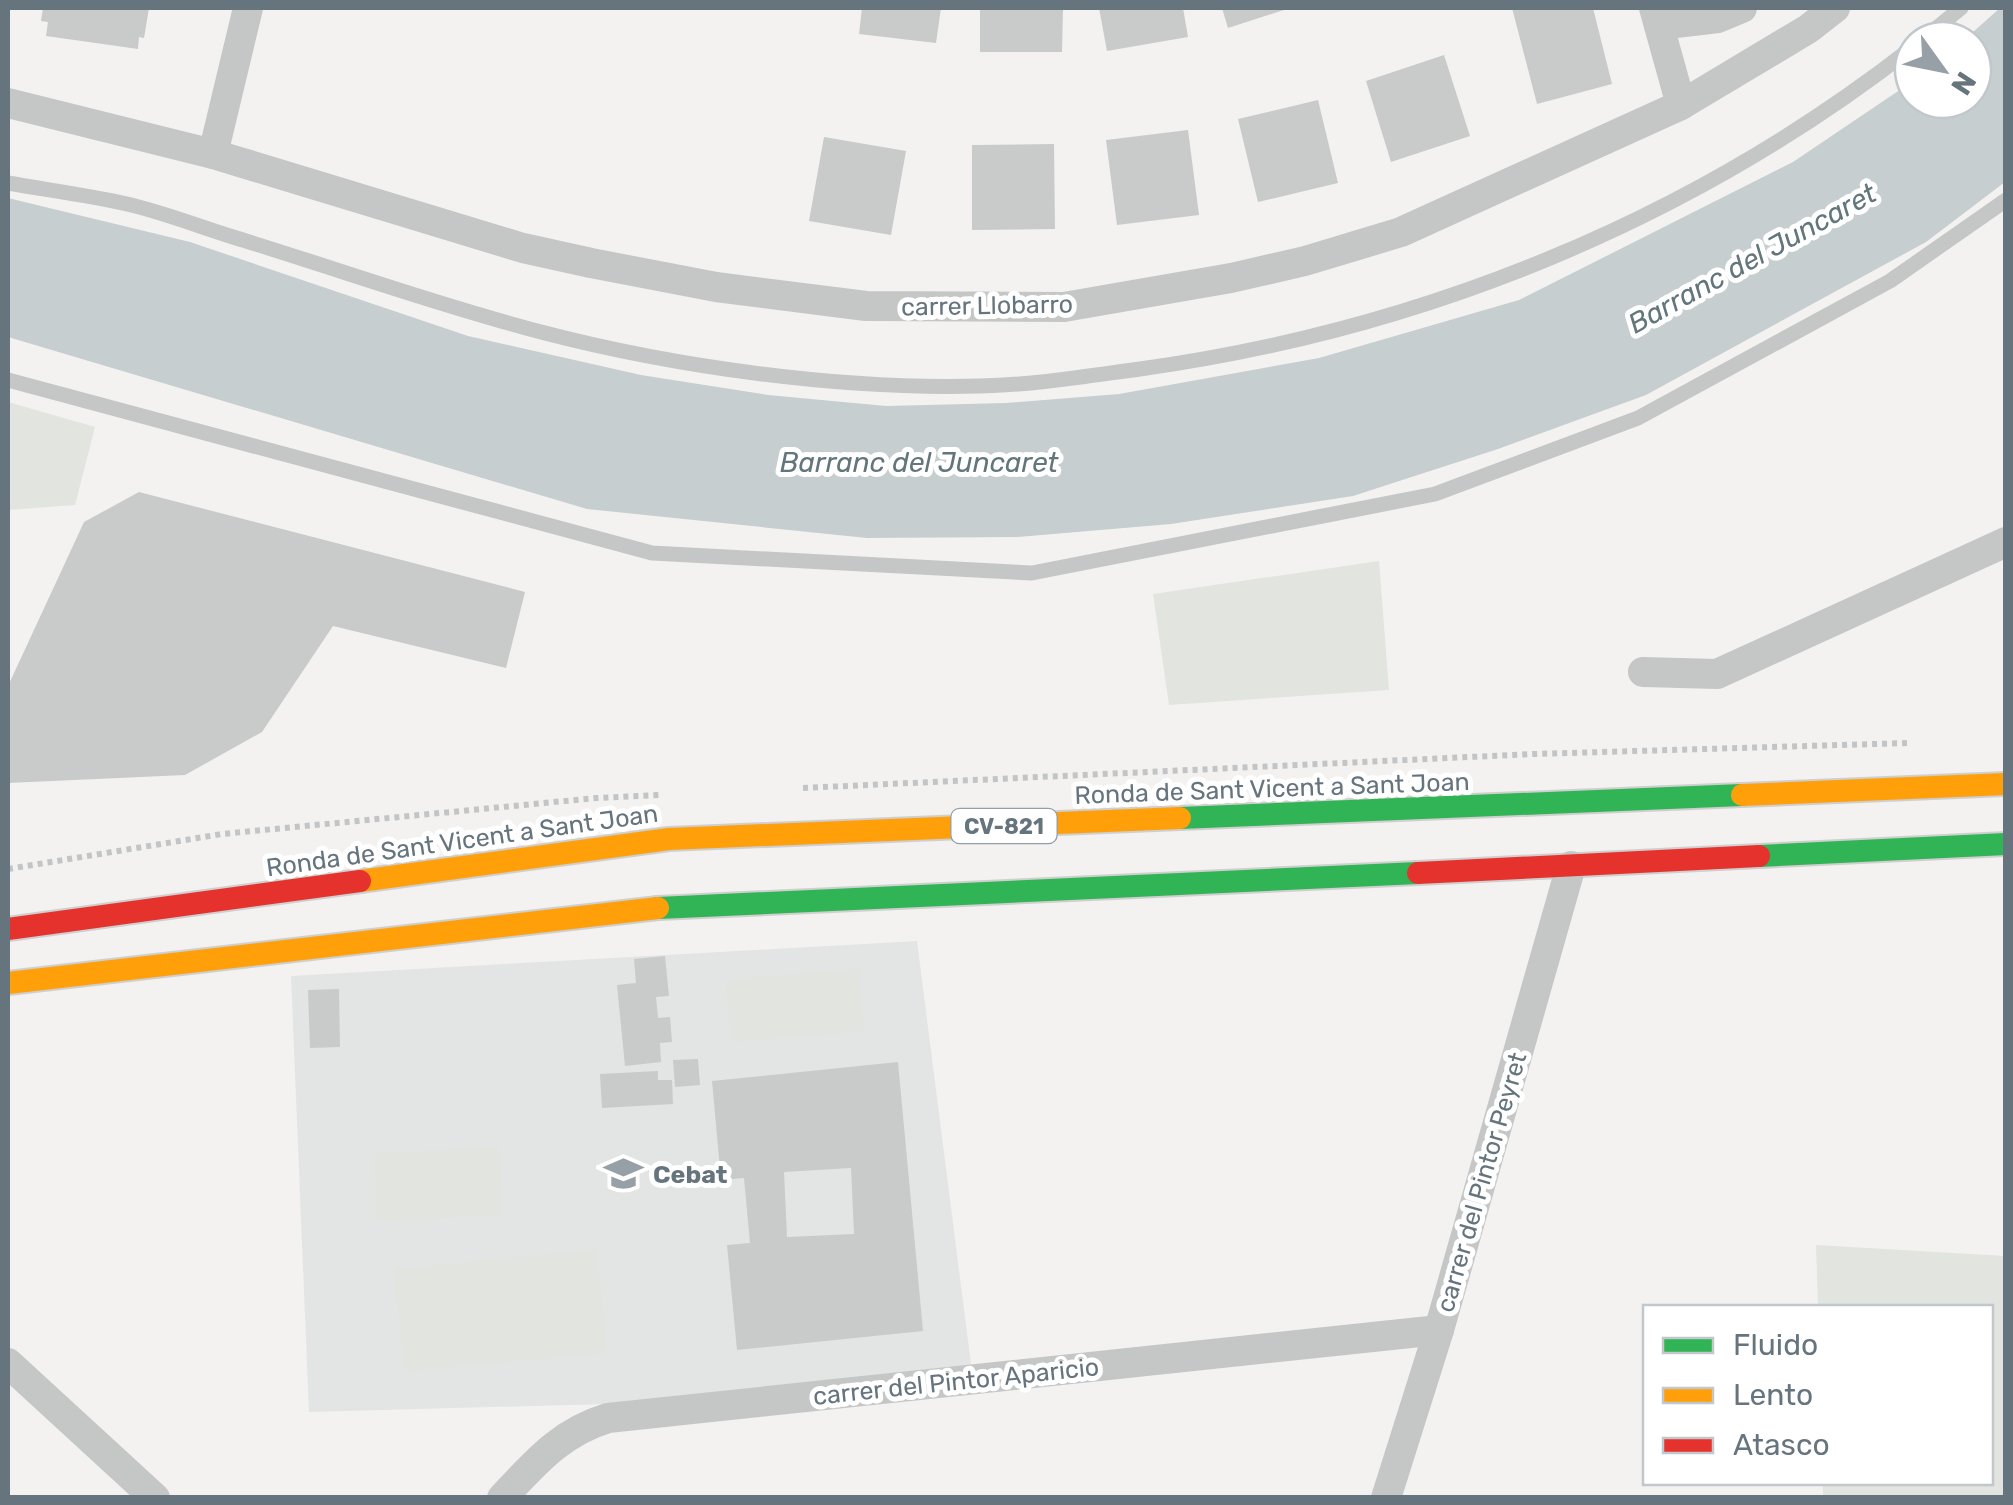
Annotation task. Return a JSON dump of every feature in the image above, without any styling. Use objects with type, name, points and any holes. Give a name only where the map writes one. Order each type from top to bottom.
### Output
[{"type":"main road","name":"Ronda de Sant Vicent a Sant Joan","points":[[8,929],[670,839],[2006,784]]},
{"type":"main road","points":[[8,984],[688,904],[2006,844]]},
{"type":"street","points":[[213,154],[248,8]]},
{"type":"street","points":[[1682,105],[1657,16],[1718,18],[1742,8]]},
{"type":"street","name":"carrer Llobarro","points":[[8,103],[213,154],[523,248],[716,287],[866,306],[1064,307],[1231,278],[1401,232],[1682,105],[1836,8]]},
{"type":"street","points":[[1642,672],[1717,674],[2006,542]]},
{"type":"street","name":"carrer del Pintor Peyret","points":[[1386,1498],[1439,1330],[1572,866]]},
{"type":"street","name":"carrer del Pintor Aparicio","points":[[502,1498],[558,1441],[608,1418],[1439,1330]]},
{"type":"street","points":[[8,1363],[156,1498]]},
{"type":"lane","points":[[8,183],[130,205],[542,332],[654,356],[852,381],[980,386],[1079,378],[1271,346],[1383,318],[1512,275],[1636,222],[1737,166],[1893,63]]},
{"type":"lane","points":[[8,380],[652,553],[1032,573],[1435,494],[1638,418],[1890,282],[2006,200]]},
{"type":"shaded area","points":[[8,402],[95,427],[75,505],[8,510]]},
{"type":"shaded area","points":[[1379,561],[1389,690],[1169,705],[1153,594]]},
{"type":"shaded area","name":"Cebat","points":[[917,941],[972,1372],[644,1403],[309,1412],[291,976]]},
{"type":"shaded area","points":[[859,969],[864,1031],[731,1042],[726,980]]},
{"type":"shaded area","points":[[499,1148],[502,1215],[377,1221],[375,1153]]},
{"type":"shaded area","points":[[1816,1245],[2005,1256],[2005,1497],[1823,1497],[1823,1485],[1993,1485],[1993,1305],[1818,1305]]},
{"type":"shaded area","points":[[597,1250],[606,1353],[404,1371],[395,1269]]},
{"type":"water","name":"Barranc del Juncaret","points":[[2000,8],[2006,8],[2005,182],[1926,242],[1646,395],[1353,496],[1171,524],[1018,537],[867,538],[587,509],[8,337],[8,198],[190,242],[468,336],[641,375],[768,395],[886,406],[1006,403],[1119,394],[1319,358],[1519,300],[1793,162],[1893,94],[1893,120],[1993,120],[1993,20],[1986,20]]},
{"type":"building","points":[[43,8],[149,8],[138,49],[46,36],[48,22],[41,21]]},
{"type":"building","points":[[862,8],[941,8],[936,43],[859,34]]},
{"type":"building","points":[[980,8],[1063,8],[1062,52],[980,52]]},
{"type":"building","points":[[1099,8],[1183,8],[1188,37],[1107,51]]},
{"type":"building","points":[[1222,8],[1290,8],[1228,28]]},
{"type":"building","points":[[1512,8],[1593,8],[1612,84],[1537,104]]},
{"type":"building","points":[[1444,55],[1470,136],[1391,162],[1366,81]]},
{"type":"building","points":[[1318,100],[1338,183],[1258,202],[1238,119]]},
{"type":"building","points":[[1188,130],[1199,215],[1117,225],[1106,140]]},
{"type":"building","points":[[824,137],[906,151],[891,235],[809,221]]},
{"type":"building","points":[[1054,144],[1055,229],[972,230],[972,145]]},
{"type":"building","points":[[139,492],[525,592],[506,668],[333,626],[262,732],[185,775],[8,783],[8,686],[84,522]]},
{"type":"building","points":[[665,956],[669,996],[656,997],[658,1018],[670,1017],[672,1042],[660,1043],[661,1062],[625,1066],[617,985],[636,983],[634,959]]},
{"type":"building","points":[[339,989],[340,1047],[310,1048],[308,990]]},
{"type":"building","points":[[698,1059],[700,1085],[675,1087],[673,1060]]},
{"type":"building","points":[[898,1062],[923,1331],[737,1350],[727,1245],[750,1243],[744,1178],[721,1180],[712,1081]],"holes":[[[851,1168],[854,1234],[787,1237],[784,1172]]]},
{"type":"building","points":[[658,1071],[658,1080],[672,1080],[673,1104],[602,1108],[600,1074]]},
{"type":"traffic: fast","points":[[1180,818],[1742,795]]},
{"type":"traffic: fast","points":[[1759,856],[2006,844]]},
{"type":"traffic: fast","points":[[658,908],[1418,873]]},
{"type":"traffic: slow","points":[[1742,795],[2006,784]]},
{"type":"traffic: slow","points":[[360,881],[669,839],[1180,818]]},
{"type":"traffic: slow","points":[[8,983],[658,908]]},
{"type":"traffic: jam","points":[[1418,873],[1759,856]]},
{"type":"traffic: jam","points":[[8,929],[360,881]]},
{"type":"place","name":"Cebat","points":[[623,1174]]}]
